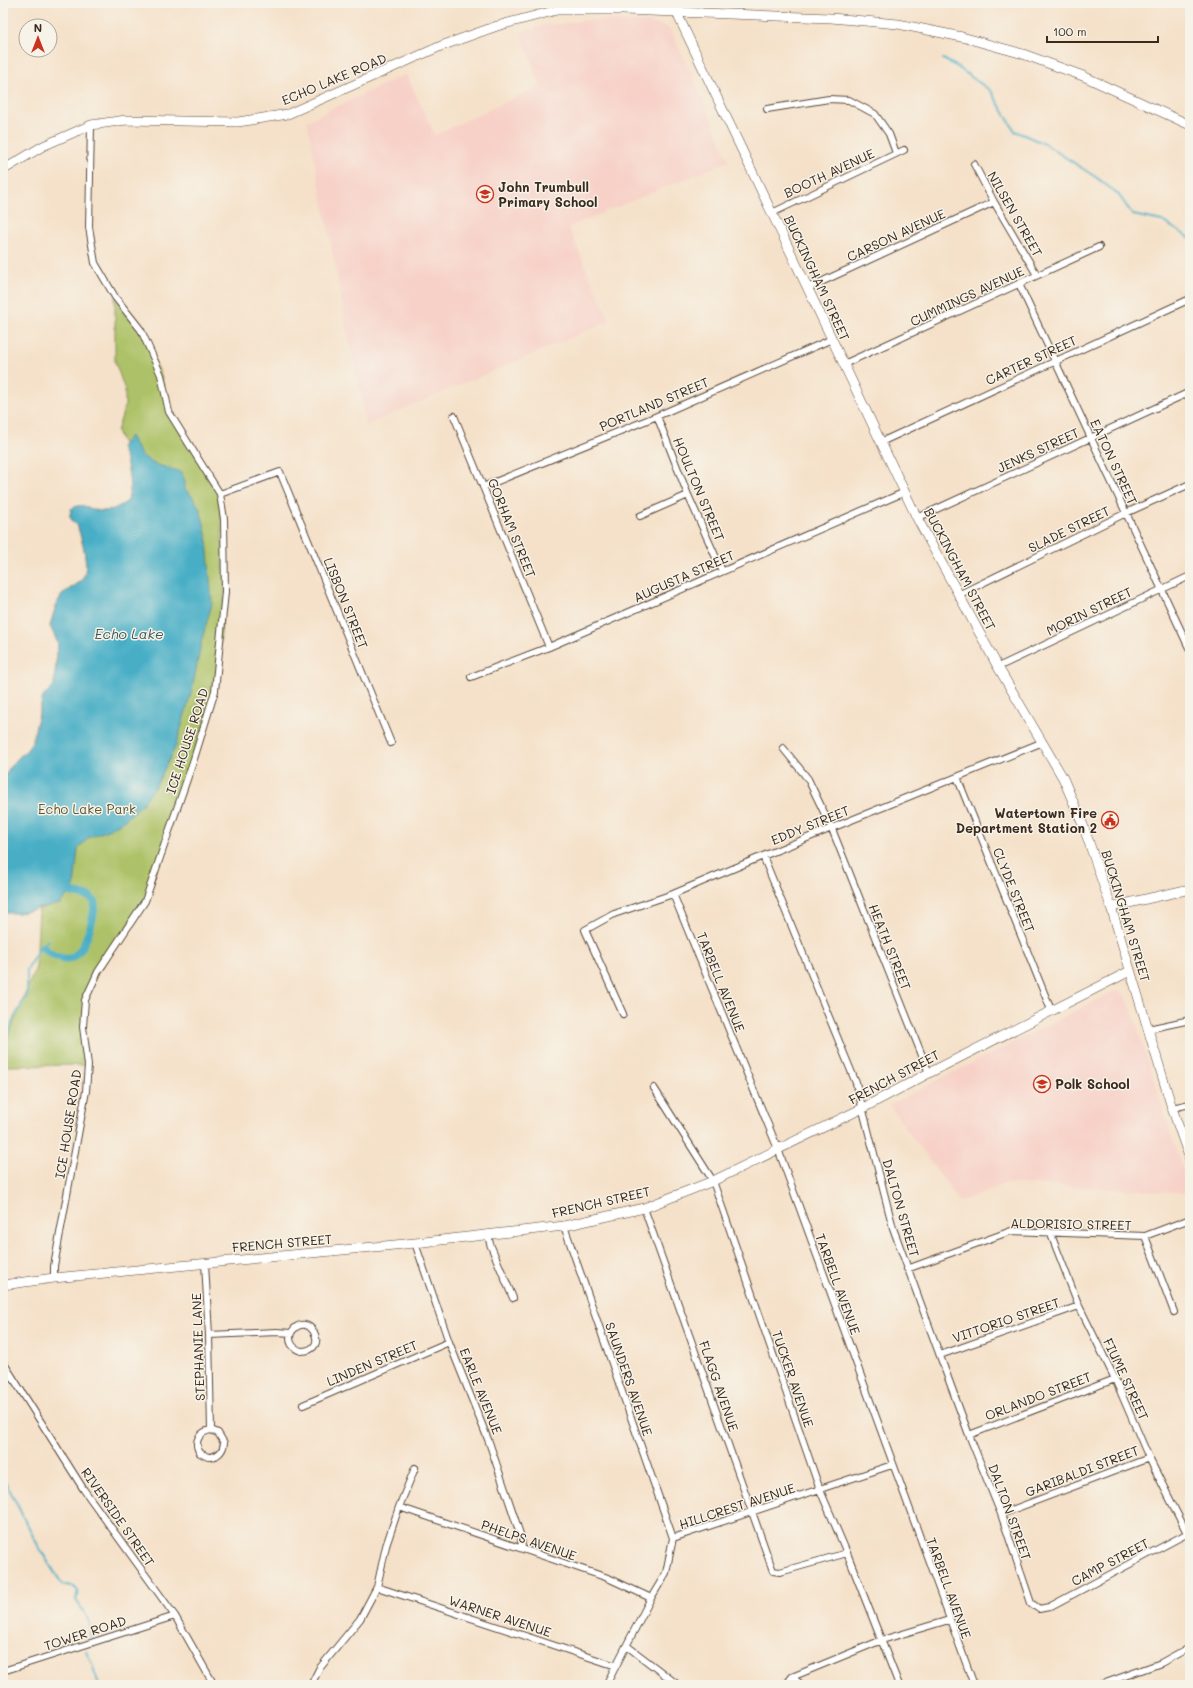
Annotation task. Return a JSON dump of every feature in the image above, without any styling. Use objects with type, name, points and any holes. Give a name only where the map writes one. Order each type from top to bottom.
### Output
[{"type":"main road","name":"BUCKINGHAM STREET","points":[[672,3],[917,518],[998,667],[1063,778],[1083,824],[1111,907],[1172,1108],[1190,1159]]},
{"type":"main road","name":"ECHO LAKE ROAD","points":[[3,170],[43,146],[91,125],[126,120],[238,122],[288,114],[441,46],[498,26],[557,10],[623,10],[831,18],[898,24],[962,38],[1023,54],[1083,76],[1190,125]]},
{"type":"main road","points":[[1111,907],[1190,889]]},
{"type":"main road","name":"FRENCH STREET","points":[[3,1285],[54,1278],[415,1243],[564,1226],[644,1208],[713,1181],[863,1108],[1051,1010],[1130,971]]},
{"type":"street","name":"ECHO LAKE ROAD","points":[[557,10],[565,3]]},
{"type":"street","points":[[767,109],[829,99],[849,100],[875,114],[889,134],[896,153]]},
{"type":"street","name":"ICE HOUSE ROAD","points":[[54,1278],[54,1266],[86,1091],[88,1065],[83,1027],[85,1000],[98,972],[145,900],[193,762],[215,691],[225,592],[224,519],[220,494],[169,412],[162,375],[141,330],[115,297],[94,263],[89,227],[91,125]]},
{"type":"street","name":"BOOTH AVENUE","points":[[772,212],[904,150]]},
{"type":"street","name":"NILSEN STREET","points":[[974,164],[994,202],[1037,275]]},
{"type":"street","name":"CARSON AVENUE","points":[[808,288],[994,202]]},
{"type":"street","name":"CUMMINGS AVENUE","points":[[844,364],[1099,247]]},
{"type":"street","name":"EATON STREET","points":[[1019,284],[1056,360],[1090,437],[1190,650]]},
{"type":"street","name":"CARTER STREET","points":[[881,442],[1190,299]]},
{"type":"street","name":"PORTLAND STREET","points":[[483,487],[657,416],[832,339]]},
{"type":"street","name":"JENKS STREET","points":[[917,518],[1190,392]]},
{"type":"street","name":"GORHAM STREET","points":[[454,416],[549,647]]},
{"type":"street","name":"HOULTON STREET","points":[[657,416],[688,495],[722,571]]},
{"type":"street","name":"LISBON STREET","points":[[220,494],[280,472],[391,743]]},
{"type":"street","name":"SLADE STREET","points":[[958,595],[1126,513],[1190,484]]},
{"type":"street","name":"AUGUSTA STREET","points":[[471,677],[549,647],[905,492]]},
{"type":"street","points":[[640,516],[688,495]]},
{"type":"street","name":"MORIN STREET","points":[[998,667],[1190,576]]},
{"type":"street","name":"EDDY STREET","points":[[622,1014],[585,930],[614,914],[673,894],[1043,742]]},
{"type":"street","name":"HEATH STREET","points":[[783,748],[808,779],[832,829],[929,1073]]},
{"type":"street","name":"CLYDE STREET","points":[[957,777],[1051,1010]]},
{"type":"street","name":"DALTON STREET","points":[[763,856],[856,1083],[893,1228],[907,1269],[1000,1514],[1031,1603],[1039,1609]]},
{"type":"street","name":"TARBELL AVENUE","points":[[673,894],[778,1149],[892,1465],[974,1685]]},
{"type":"street","points":[[1148,1029],[1190,1020]]},
{"type":"street","name":"TUCKER AVENUE","points":[[654,1088],[713,1181],[820,1490],[847,1553],[899,1685]]},
{"type":"street","points":[[1172,1108],[1190,1104]]},
{"type":"street","name":"FLAGG AVENUE","points":[[644,1208],[773,1571],[780,1572],[847,1553]]},
{"type":"street","name":"ALDORISIO STREET","points":[[907,1269],[1011,1231],[1146,1236],[1190,1218]]},
{"type":"street","name":"SAUNDERS AVENUE","points":[[564,1226],[673,1538]]},
{"type":"street","name":"FIUME STREET","points":[[1050,1232],[1079,1306],[1115,1378],[1149,1458],[1189,1532]]},
{"type":"street","points":[[488,1234],[490,1244],[513,1298]]},
{"type":"street","points":[[1146,1236],[1174,1312]]},
{"type":"street","name":"EARLE AVENUE","points":[[415,1243],[449,1342],[489,1442],[521,1537],[522,1548]]},
{"type":"street","name":"STEPHANIE LANE","points":[[205,1263],[209,1335],[211,1430]]},
{"type":"street","name":"VITTORIO STREET","points":[[940,1355],[1079,1306]]},
{"type":"street","points":[[301,1325],[308,1326],[315,1332],[315,1345],[305,1351],[296,1350],[290,1342],[291,1333],[295,1327],[301,1325]]},
{"type":"street","points":[[209,1335],[277,1332],[291,1333]]},
{"type":"street","name":"LINDEN STREET","points":[[303,1405],[449,1342]]},
{"type":"street","name":"RIVERSIDE STREET","points":[[3,1362],[84,1490],[175,1616],[214,1685]]},
{"type":"street","name":"ORLANDO STREET","points":[[969,1435],[1115,1378]]},
{"type":"street","points":[[211,1430],[218,1433],[222,1437],[223,1447],[218,1455],[208,1457],[200,1453],[197,1443],[198,1438],[203,1432],[211,1430]]},
{"type":"street","name":"GARIBALDI STREET","points":[[1000,1514],[1149,1458]]},
{"type":"street","name":"HILLCREST AVENUE","points":[[606,1685],[651,1598],[666,1573],[673,1538],[892,1465]]},
{"type":"street","points":[[311,1685],[319,1669],[360,1619],[377,1587],[386,1546],[399,1507],[415,1468]]},
{"type":"street","name":"PHELPS AVENUE","points":[[399,1507],[608,1578],[651,1598]]},
{"type":"street","name":"CAMP STREET","points":[[1039,1609],[1049,1607],[1189,1532]]},
{"type":"street","name":"WARNER AVENUE","points":[[377,1587],[616,1666]]},
{"type":"street","name":"TOWER ROAD","points":[[3,1671],[175,1616]]},
{"type":"street","points":[[786,1685],[792,1677],[882,1640],[949,1620]]},
{"type":"street","points":[[627,1646],[678,1685]]},
{"type":"street","points":[[1100,1685],[1161,1663],[1190,1647]]},
{"type":"street","points":[[792,1677],[802,1685]]},
{"type":"shaded area","name":"John Trumbull Primary School","points":[[603,20],[648,22],[664,26],[670,30],[696,83],[729,161],[568,227],[610,321],[366,425],[307,121],[406,74],[435,135],[540,86],[521,32],[545,25]]},
{"type":"shaded area","name":"Polk School","points":[[1119,991],[1125,995],[1131,1008],[1190,1193],[1007,1183],[960,1202],[889,1105],[1113,992]]},
{"type":"green space","name":"Echo Lake","points":[[115,297],[141,330],[161,375],[169,412],[220,494],[225,592],[215,691],[145,901],[98,972],[85,1000],[83,1027],[88,1065],[3,1066],[3,1049],[36,967],[39,909],[18,913],[3,912],[3,779],[12,764],[27,750],[32,742],[43,697],[54,685],[58,643],[50,626],[57,605],[63,594],[81,581],[86,569],[83,545],[77,524],[73,522],[70,516],[71,509],[83,506],[101,511],[108,511],[128,501],[130,493],[132,453],[123,444],[117,431],[125,406],[125,390],[115,362]]},
{"type":"water","name":"Echo Lake","points":[[130,436],[141,455],[154,464],[181,472],[185,481],[185,489],[192,496],[199,507],[204,523],[207,539],[212,604],[202,639],[192,690],[176,746],[157,784],[143,803],[125,820],[110,829],[88,838],[78,849],[74,887],[60,904],[18,913],[4,913],[3,779],[12,764],[27,750],[32,742],[43,697],[54,685],[58,643],[50,626],[57,605],[63,594],[81,581],[86,569],[83,545],[77,524],[73,522],[70,516],[71,509],[83,506],[101,511],[108,511],[128,501],[130,488],[129,474],[121,447]]},
{"type":"waterway","points":[[943,59],[956,66],[991,91],[1015,131],[1045,144],[1097,178],[1118,194],[1133,215],[1162,221],[1190,238]]},
{"type":"waterway","points":[[42,947],[50,953],[63,959],[74,956],[79,952],[83,945],[89,932],[95,902],[90,897],[70,892]]},
{"type":"waterway","points":[[3,1039],[8,1036],[13,1020],[27,996],[27,970],[36,953],[48,940]]},
{"type":"waterway","points":[[3,1480],[13,1495],[38,1546],[63,1585],[74,1586],[78,1590],[76,1600],[89,1620],[92,1637]]},
{"type":"waterway","points":[[86,1651],[99,1685]]},
{"type":"place","name":"John Trumbull Primary School","points":[[485,194]]},
{"type":"place","name":"Watertown Fire Department Station 2","points":[[1110,820]]},
{"type":"place","name":"Polk School","points":[[1042,1084]]},
{"type":"park label","name":"Echo Lake Park","points":[[87,809]]}]
